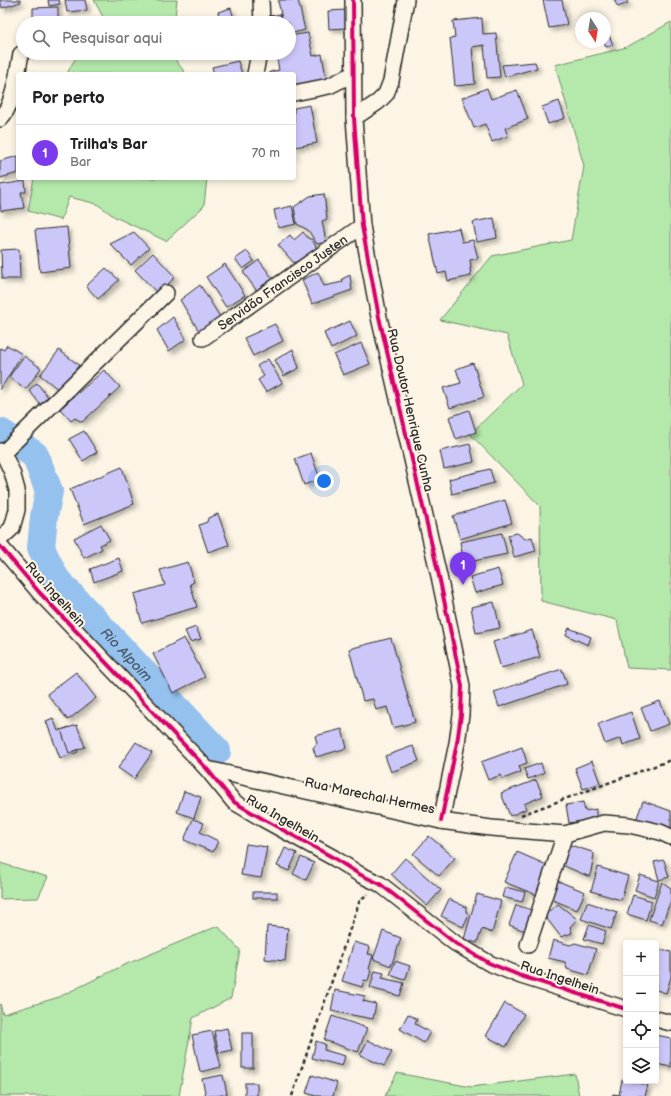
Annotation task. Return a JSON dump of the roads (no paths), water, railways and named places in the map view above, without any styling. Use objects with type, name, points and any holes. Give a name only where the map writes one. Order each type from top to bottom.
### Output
[{"type":"street","points":[[261,0],[262,16]]},
{"type":"street","name":"Rua Doutor Henrique Cunha","points":[[353,0],[354,118],[362,226],[379,316],[437,568],[462,686],[461,715],[457,743],[441,821]]},
{"type":"street","points":[[354,118],[378,102],[386,94],[391,81],[406,0]]},
{"type":"street","points":[[18,72],[20,60]]},
{"type":"street","points":[[255,72],[258,60]]},
{"type":"street","points":[[296,93],[329,86],[353,74]]},
{"type":"street","points":[[0,119],[4,115],[16,83]]},
{"type":"street","name":"Servidão Francisco Justen","points":[[203,338],[362,226]]},
{"type":"street","points":[[0,539],[12,528],[17,510],[17,490],[12,472],[2,452],[166,293]]},
{"type":"street","name":"Rua Ingelhein","points":[[0,546],[40,592],[206,769],[234,802],[334,858],[359,874],[380,884],[455,944],[489,963],[521,976],[623,1008]]},
{"type":"street","name":"Rua Marechal Hermes","points":[[206,769],[441,821],[492,828],[565,834],[604,822],[629,825],[660,832],[671,837]]},
{"type":"street","points":[[528,945],[565,834]]},
{"type":"street","points":[[659,1020],[671,1023]]},
{"type":"waterway","name":"Rio Alpoim","points":[[0,432],[35,455],[49,491],[44,517],[41,548],[56,579],[217,751]]},
{"type":"place","name":"Trilha's Bar","points":[[463,585]]}]
